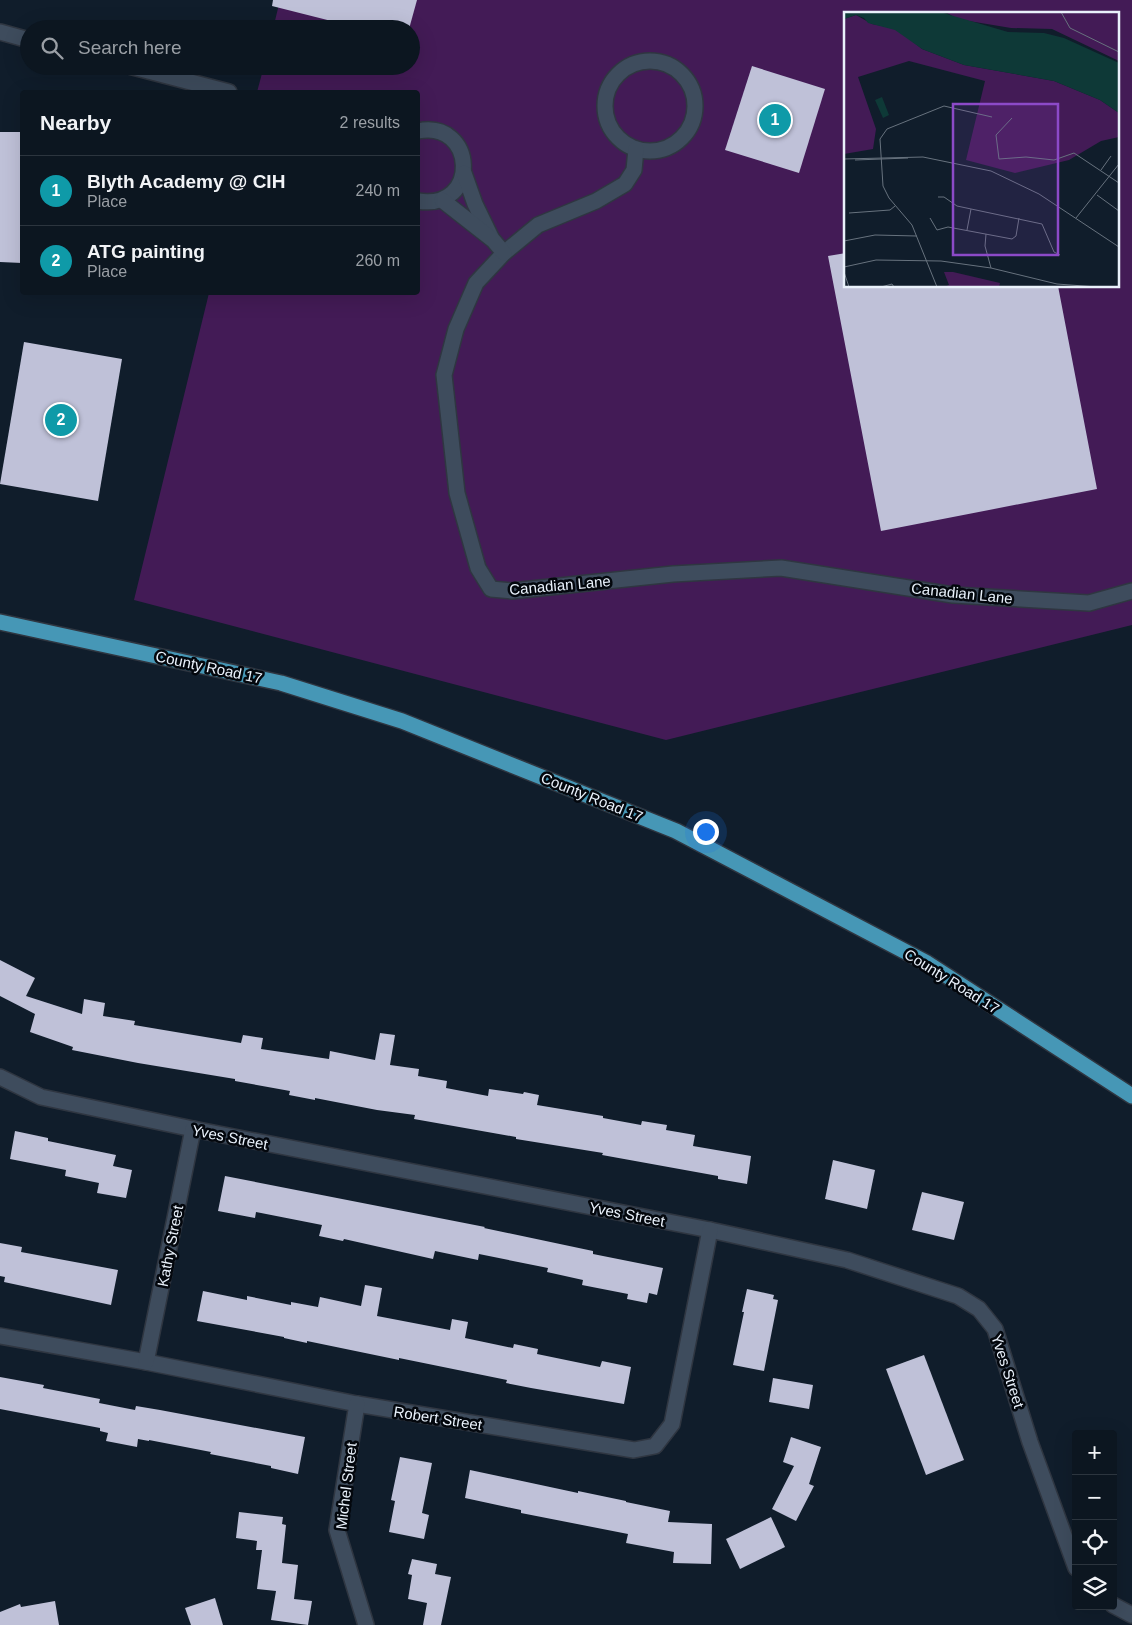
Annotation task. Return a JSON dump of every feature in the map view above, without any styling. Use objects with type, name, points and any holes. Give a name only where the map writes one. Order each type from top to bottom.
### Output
[{"type":"main road","name":"County Road 17","points":[[0,622],[290,686],[402,721],[676,830],[927,963],[1132,1096]]},
{"type":"street","points":[[0,32],[20,38]]},
{"type":"street","points":[[649,61],[664,63],[677,70],[687,79],[694,92],[696,106],[694,120],[687,133],[677,143],[664,150],[650,152],[636,150],[622,142],[612,130],[606,116],[605,100],[610,85],[620,72],[633,64],[649,61]]},
{"type":"street","points":[[164,75],[221,90]]},
{"type":"street","points":[[420,131],[432,130],[443,133],[453,140],[460,149],[464,161],[464,173],[475,204],[493,240]]},
{"type":"street","name":"Canadian Lane","points":[[636,150],[634,170],[625,184],[596,201],[538,225],[504,252],[476,283],[456,329],[444,375],[456,493],[478,568],[491,589],[512,591],[673,574],[781,568],[953,595],[1089,603],[1132,591]]},
{"type":"street","points":[[420,201],[430,203],[442,200],[460,184],[464,173]]},
{"type":"street","points":[[442,200],[493,240],[504,252]]},
{"type":"street","name":"Yves Street","points":[[0,1077],[41,1097],[193,1129],[710,1230],[847,1260],[958,1296],[979,1309],[995,1329],[1030,1442],[1075,1565]]},
{"type":"street","name":"Kathy Street","points":[[146,1362],[193,1129]]},
{"type":"street","name":"Robert Street","points":[[0,1336],[146,1362],[357,1404],[634,1450],[655,1446],[672,1424],[710,1230]]},
{"type":"street","name":"Michel Street","points":[[357,1404],[337,1530],[366,1625]]},
{"type":"street","points":[[1117,1607],[1132,1615]]},
{"type":"shaded area","points":[[280,0],[1132,0],[1132,625],[666,740],[134,600],[209,295],[420,295],[420,90],[258,90],[262,75],[420,75],[420,20],[275,20]]},
{"type":"building","points":[[273,0],[417,0],[411,20],[327,20],[272,6]]},
{"type":"building","points":[[752,66],[825,89],[799,173],[725,150]]},
{"type":"building","points":[[0,132],[20,132],[20,263],[0,262]]},
{"type":"building","points":[[844,253],[844,288],[1058,288],[1097,489],[881,531],[828,256]]},
{"type":"building","points":[[24,342],[122,359],[98,501],[0,484]]},
{"type":"building","points":[[0,960],[35,978],[26,996],[82,1014],[84,999],[105,1003],[103,1016],[135,1021],[134,1025],[241,1043],[243,1035],[263,1038],[261,1049],[329,1059],[330,1051],[375,1060],[380,1033],[395,1035],[390,1065],[419,1069],[418,1076],[447,1081],[446,1088],[488,1096],[489,1089],[523,1094],[524,1092],[539,1095],[537,1105],[603,1116],[603,1118],[641,1125],[642,1121],[667,1125],[666,1130],[695,1135],[693,1146],[751,1156],[747,1184],[718,1179],[718,1176],[602,1155],[603,1153],[516,1139],[516,1137],[414,1119],[415,1115],[289,1095],[290,1091],[235,1081],[235,1079],[72,1050],[73,1047],[30,1032],[35,1014],[0,996]]},
{"type":"building","points":[[15,1131],[48,1138],[48,1141],[116,1155],[113,1166],[132,1170],[126,1198],[97,1193],[99,1183],[65,1176],[66,1170],[10,1159]]},
{"type":"building","points":[[833,1160],[875,1170],[867,1209],[825,1199]]},
{"type":"building","points":[[225,1176],[485,1227],[593,1251],[593,1254],[663,1268],[657,1295],[649,1293],[647,1303],[627,1299],[628,1294],[582,1285],[583,1280],[547,1272],[548,1268],[479,1254],[478,1260],[435,1251],[433,1259],[344,1239],[343,1241],[319,1236],[322,1225],[256,1212],[255,1218],[218,1211]]},
{"type":"building","points":[[922,1192],[964,1202],[954,1240],[912,1230]]},
{"type":"building","points":[[0,1243],[22,1247],[21,1252],[118,1270],[111,1305],[4,1282],[5,1277],[0,1276]]},
{"type":"building","points":[[365,1285],[382,1288],[377,1316],[450,1330],[452,1319],[468,1322],[465,1338],[513,1348],[514,1344],[538,1349],[537,1354],[600,1367],[602,1361],[631,1367],[624,1404],[506,1383],[507,1380],[399,1358],[399,1360],[197,1321],[203,1291],[247,1300],[247,1296],[291,1305],[291,1302],[318,1307],[320,1297],[361,1306]]},
{"type":"building","points":[[747,1289],[774,1295],[773,1299],[778,1300],[764,1371],[733,1365]]},
{"type":"building","points":[[924,1355],[964,1460],[926,1475],[886,1369]]},
{"type":"building","points":[[0,1377],[44,1385],[43,1388],[100,1399],[99,1403],[135,1410],[136,1406],[305,1437],[298,1474],[271,1468],[271,1466],[210,1454],[211,1452],[149,1440],[138,1439],[137,1447],[106,1441],[108,1433],[100,1431],[100,1428],[0,1409]]},
{"type":"building","points":[[773,1378],[813,1385],[809,1409],[769,1402]]},
{"type":"building","points":[[791,1437],[821,1447],[809,1484],[814,1486],[796,1521],[772,1509],[794,1466],[783,1462]]},
{"type":"building","points":[[400,1457],[432,1463],[422,1513],[429,1515],[424,1539],[389,1532],[395,1501],[391,1500]]},
{"type":"building","points":[[470,1470],[670,1511],[668,1522],[712,1524],[711,1564],[673,1563],[674,1552],[626,1543],[628,1534],[521,1513],[521,1510],[465,1498]]},
{"type":"building","points":[[239,1512],[283,1517],[282,1524],[286,1525],[282,1563],[298,1565],[294,1599],[312,1601],[308,1625],[271,1620],[276,1591],[257,1589],[262,1550],[256,1550],[257,1541],[236,1538]]},
{"type":"building","points":[[771,1517],[785,1547],[740,1569],[726,1539]]},
{"type":"building","points":[[412,1559],[437,1564],[435,1574],[451,1577],[441,1625],[423,1625],[427,1603],[408,1599],[412,1575],[408,1574]]},
{"type":"building","points":[[215,1598],[223,1625],[191,1625],[185,1608]]},
{"type":"building","points":[[55,1601],[59,1625],[0,1625],[0,1612],[20,1604],[21,1607]]},
{"type":"place","name":"Blyth Academy @ CIH","points":[[775,120]]},
{"type":"place","name":"ATG painting","points":[[61,420]]}]
